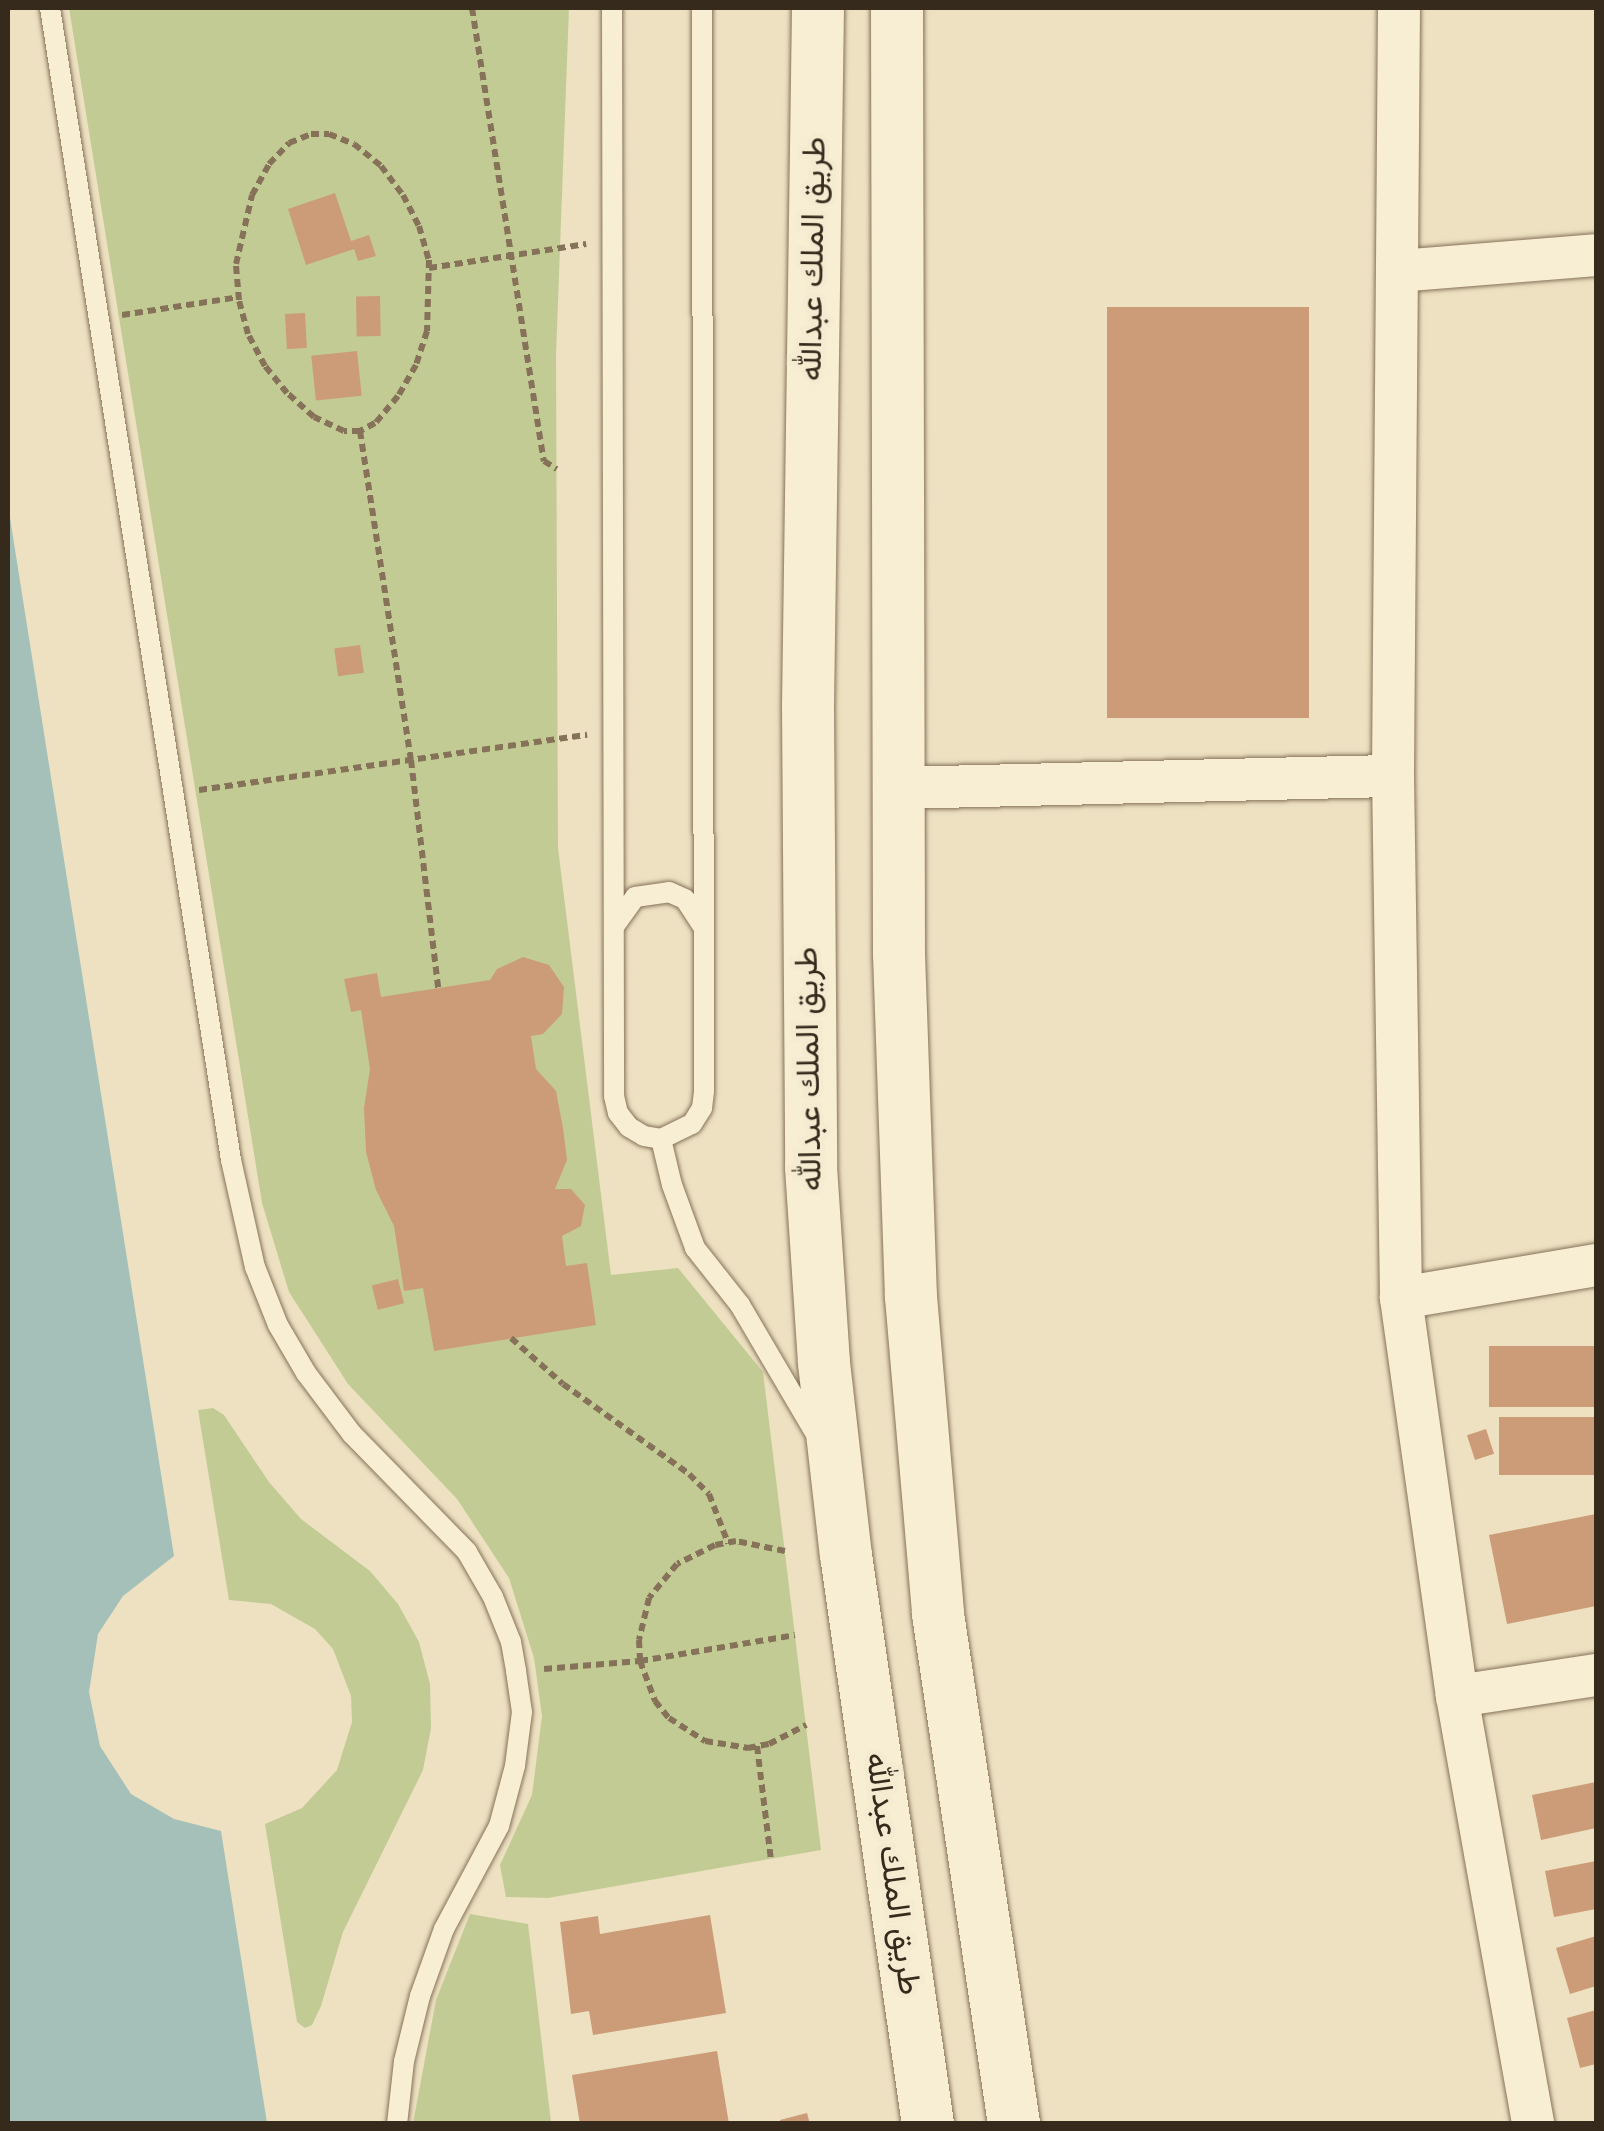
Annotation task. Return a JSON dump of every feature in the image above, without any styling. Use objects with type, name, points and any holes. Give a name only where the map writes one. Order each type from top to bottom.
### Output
[{"type":"street","name":"طريق الملك عبدالله","points":[[818,8],[808,706],[810,1167],[838,1480],[918,2112]]},
{"type":"street","points":[[898,8],[898,788],[910,1297],[936,1594],[1014,2124]]},
{"type":"street","points":[[1399,8],[1393,776],[1401,1298],[1457,1696],[1533,2124]]},
{"type":"street","points":[[1399,271],[1596,255]]},
{"type":"street","points":[[898,788],[1393,776]]},
{"type":"street","points":[[1401,1298],[1596,1265]]},
{"type":"street","points":[[1457,1696],[1596,1675]]},
{"type":"lane","points":[[50,8],[231,1160],[255,1268],[278,1325],[306,1373],[352,1434],[467,1552],[493,1597],[511,1642],[516,1671],[522,1712],[515,1766],[499,1826],[444,1930],[420,1996],[404,2061],[397,2124]]},
{"type":"lane","points":[[612,8],[613,732],[624,897],[614,932],[614,1096],[628,1127],[644,1136],[662,1138],[692,1124],[702,1108],[702,8]]},
{"type":"lane","points":[[624,897],[669,892],[685,899],[697,912],[704,934]]},
{"type":"lane","points":[[662,1138],[672,1185],[696,1248],[740,1306],[804,1410],[838,1480]]},
{"type":"path","points":[[472,8],[544,461],[557,469]]},
{"type":"path","points":[[311,134],[329,134],[354,144],[380,166],[419,226],[430,268],[427,331],[416,364],[398,396],[375,423],[360,432],[344,431],[314,417],[287,394],[265,366],[248,334],[236,264],[252,195],[289,143],[311,134]]},
{"type":"path","points":[[430,268],[612,240]]},
{"type":"path","points":[[101,318],[239,297]]},
{"type":"path","points":[[360,432],[411,760],[438,988]]},
{"type":"path","points":[[174,794],[613,732]]},
{"type":"path","points":[[511,1338],[563,1384],[689,1474],[709,1494],[728,1543]]},
{"type":"path","points":[[785,1550],[758,1542],[728,1543],[695,1553],[662,1580],[642,1618],[640,1661],[655,1701],[686,1732],[726,1746],[757,1746],[789,1736],[806,1725]]},
{"type":"path","points":[[516,1671],[640,1661],[795,1634]]},
{"type":"path","points":[[757,1746],[771,1860]]},
{"type":"green space","points":[[69,8],[569,8],[556,355],[558,848],[611,1275],[678,1268],[763,1372],[821,1850],[548,1898],[506,1897],[500,1865],[532,1795],[542,1716],[534,1658],[509,1578],[457,1499],[348,1384],[289,1292],[262,1203]]},
{"type":"green space","points":[[213,1408],[224,1415],[269,1482],[301,1519],[370,1571],[398,1604],[419,1642],[430,1684],[431,1728],[423,1770],[343,1932],[321,2006],[312,2025],[305,2028],[297,2022],[265,1824],[302,1808],[337,1770],[352,1722],[351,1696],[333,1649],[315,1629],[271,1604],[229,1600],[198,1410]]},
{"type":"green space","points":[[470,1914],[528,1924],[551,2123],[413,2123],[436,2000]]},
{"type":"water","points":[[8,505],[174,1556],[123,1596],[98,1634],[89,1692],[100,1746],[131,1794],[174,1819],[221,1831],[267,2123],[8,2123]]},
{"type":"building","points":[[335,193],[351,241],[369,235],[376,256],[358,261],[354,249],[306,265],[288,209]]},
{"type":"building","points":[[356,296],[380,296],[381,336],[357,336]]},
{"type":"building","points":[[1107,307],[1309,307],[1309,718],[1107,718]]},
{"type":"building","points":[[305,313],[307,348],[287,349],[285,314]]},
{"type":"building","points":[[357,351],[362,396],[316,401],[311,356]]},
{"type":"building","points":[[360,645],[364,673],[338,676],[334,649]]},
{"type":"building","points":[[523,957],[549,965],[564,987],[562,1014],[543,1034],[531,1036],[536,1069],[556,1091],[563,1128],[567,1160],[555,1189],[571,1189],[585,1205],[581,1226],[562,1236],[566,1266],[587,1263],[596,1325],[434,1351],[423,1288],[404,1291],[394,1226],[376,1190],[366,1152],[364,1108],[370,1069],[361,1010],[351,1012],[344,979],[377,973],[381,997],[490,980],[497,969]]},
{"type":"building","points":[[398,1279],[404,1303],[378,1310],[372,1286]]},
{"type":"building","points":[[1489,1346],[1596,1346],[1596,1407],[1489,1407]]},
{"type":"building","points":[[1499,1417],[1596,1417],[1596,1475],[1499,1475]]},
{"type":"building","points":[[1486,1429],[1494,1454],[1475,1460],[1467,1435]]},
{"type":"building","points":[[1596,1514],[1596,1606],[1507,1624],[1489,1535]]},
{"type":"building","points":[[1596,1782],[1596,1828],[1541,1840],[1532,1795]]},
{"type":"building","points":[[1596,1861],[1596,1909],[1554,1917],[1545,1871]]},
{"type":"building","points":[[710,1915],[726,2013],[593,2035],[589,2011],[571,2014],[560,1922],[598,1916],[600,1934]]},
{"type":"building","points":[[1596,1936],[1596,1986],[1570,1994],[1556,1948]]},
{"type":"building","points":[[1596,2010],[1596,2064],[1580,2068],[1567,2018]]},
{"type":"building","points":[[717,2051],[729,2124],[580,2124],[572,2075]]},
{"type":"building","points":[[807,2113],[810,2124],[780,2124],[780,2120]]}]
